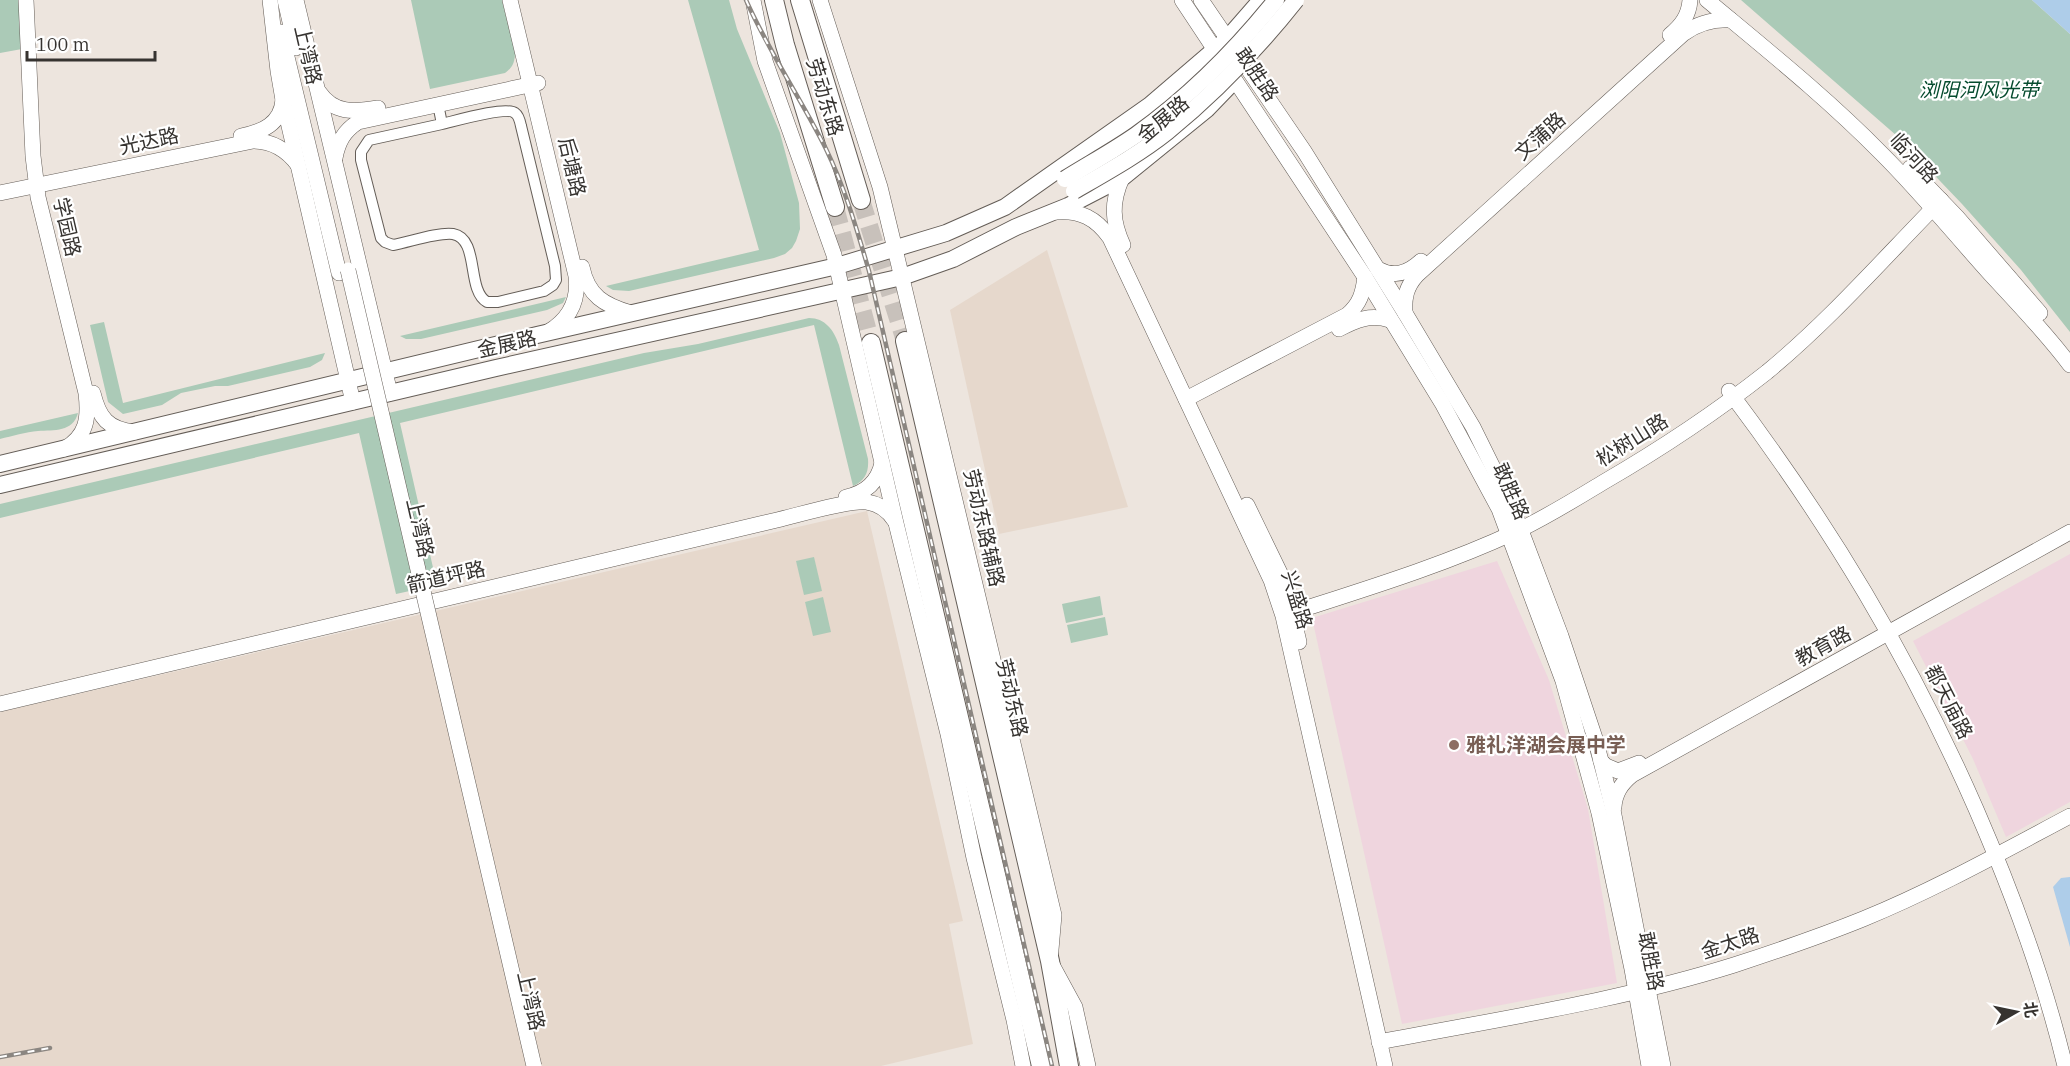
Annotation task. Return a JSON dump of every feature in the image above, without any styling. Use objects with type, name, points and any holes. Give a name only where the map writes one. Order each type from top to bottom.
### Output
[{"type":"highway","name":"劳动东路","points":[[774,0],[785,45],[835,207]]},
{"type":"highway","name":"劳动东路","points":[[800,0],[861,200]]},
{"type":"highway","name":"劳动东路","points":[[905,341],[1050,961],[1069,1066]]},
{"type":"highway","points":[[871,343],[1041,1066]]},
{"type":"main road","name":"金展路","points":[[1005,207],[1150,105],[1221,44],[1261,0]]},
{"type":"main road","points":[[1069,185],[1185,96],[1228,55],[1276,0]]},
{"type":"main road","points":[[1069,185],[1111,170],[1167,132],[1236,69],[1296,0]]},
{"type":"main road","name":"金展路","points":[[0,485],[390,393],[902,277],[953,259],[1122,178],[1199,117],[1241,74],[1305,0]]},
{"type":"main road","name":"金展路","points":[[0,464],[631,313],[837,267],[946,232],[1005,207],[1069,185]]},
{"type":"main road","name":"金展路","points":[[1016,227],[1069,185]]},
{"type":"street","name":"学园路","points":[[26,0],[40,180],[88,409],[87,423],[78,440],[62,449]]},
{"type":"street","name":"学园路","points":[[34,0],[40,180],[99,413],[117,429],[134,432]]},
{"type":"street","name":"上湾路","points":[[271,0],[283,100],[353,402]]},
{"type":"street","name":"上湾路","points":[[271,0],[280,24],[343,272],[534,1066]]},
{"type":"street","name":"上湾路","points":[[285,0],[343,272],[524,1066]]},
{"type":"street","name":"上湾路","points":[[296,0],[390,393]]},
{"type":"street","name":"后塘路","points":[[510,0],[588,288],[602,301],[631,313]]},
{"type":"street","name":"后塘路","points":[[518,0],[577,284],[576,300],[569,313],[547,333]]},
{"type":"street","points":[[753,0],[765,62],[837,267],[948,734],[974,858],[1023,1066]]},
{"type":"street","name":"劳动东路辅路","points":[[820,0],[880,187],[896,249],[1054,915],[1050,961]]},
{"type":"street","name":"敢胜路","points":[[1182,0],[1221,44],[1371,273],[1405,313],[1473,427],[1511,504],[1513,529],[1563,681],[1664,1066]]},
{"type":"street","name":"敢胜路","points":[[1201,0],[1221,44]]},
{"type":"street","name":"文蒲路","points":[[1371,273],[1397,274],[1414,267],[1678,28],[1688,12],[1690,0]]},
{"type":"street","name":"临河路","points":[[1707,0],[1792,70],[1912,185],[1934,201],[2002,267],[2070,351]]},
{"type":"street","name":"临河路","points":[[1722,0],[1883,141],[2070,365]]},
{"type":"street","name":"文蒲路","points":[[1405,313],[1406,291],[1417,275],[1683,34],[1704,23],[1722,19],[1731,20]]},
{"type":"street","points":[[317,88],[324,99],[334,107],[356,111],[533,80]]},
{"type":"street","points":[[336,164],[344,133],[357,122],[533,80]]},
{"type":"street","name":"光达路","points":[[0,193],[40,180],[257,132],[266,128],[278,117],[283,100]]},
{"type":"street","points":[[438,104],[442,124]]},
{"type":"street","points":[[500,111],[516,113],[555,267],[556,280],[549,289],[498,302],[487,302],[480,295],[467,247],[461,238],[450,234],[393,245],[381,238],[361,160],[361,152],[365,145],[377,138],[442,124],[500,111]]},
{"type":"street","name":"光达路","points":[[0,184],[40,180],[253,141],[270,143],[281,149],[299,166]]},
{"type":"street","name":"兴盛路","points":[[1122,178],[1115,194],[1113,208],[1117,233],[1271,580],[1287,611],[1385,1045],[1385,1066]]},
{"type":"street","name":"松树山路","points":[[1287,611],[1554,512],[1633,465],[1728,396],[1814,319],[1934,201]]},
{"type":"street","name":"兴盛路","points":[[1053,212],[1076,212],[1096,221],[1104,229],[1192,401]]},
{"type":"street","points":[[1192,401],[1347,315],[1361,298],[1371,273]]},
{"type":"street","name":"敢胜路","points":[[1371,273],[1390,320],[1442,404],[1499,509],[1513,529],[1561,636],[1601,761],[1613,810],[1643,992],[1649,1066]]},
{"type":"street","points":[[1192,401],[1359,319],[1374,317],[1390,320]]},
{"type":"street","name":"都天庙路","points":[[1728,396],[1884,632],[1994,860],[2035,962],[2065,1066]]},
{"type":"street","name":"箭道坪路","points":[[0,697],[856,495],[863,492],[877,479],[882,462]]},
{"type":"street","name":"箭道坪路","points":[[0,704],[777,519],[857,502],[877,505],[885,509],[896,523]]},
{"type":"street","name":"教育路","points":[[1613,810],[1616,794],[1625,781],[1632,776],[2070,525]]},
{"type":"street","name":"教育路","points":[[1601,761],[1618,771],[1633,766],[2070,532]]},
{"type":"street","name":"金太路","points":[[1385,1045],[1643,992],[1737,970],[1866,925],[1916,903],[2070,816]]},
{"type":"street","name":"金太路","points":[[1994,860],[2070,825]]},
{"type":"street","name":"都天庙路","points":[[1994,860],[2029,963],[2058,1066]]},
{"type":"street","points":[[1011,931],[1014,1020]]},
{"type":"street","points":[[1050,961],[1075,1007],[1088,1066]]},
{"type":"street","name":"兴盛路","points":[[1385,1045],[1395,1066]]},
{"type":"shaded area","points":[[1047,250],[1128,507],[999,534],[950,310]]},
{"type":"shaded area","points":[[867,511],[963,921],[949,924],[973,1044],[881,1066],[0,1066],[0,712]]},
{"type":"shaded area","points":[[2070,554],[2070,802],[2006,837],[1973,759],[1913,641]]},
{"type":"shaded area","name":"雅礼洋湖会展中学","points":[[1497,561],[1549,680],[1588,809],[1617,983],[1402,1024],[1312,618]]},
{"type":"green space","points":[[0,0],[20,0],[22,49],[0,53]]},
{"type":"green space","points":[[411,0],[502,0],[515,52],[512,66],[505,73],[430,89]]},
{"type":"green space","points":[[688,0],[729,0],[737,29],[780,133],[799,203],[800,229],[792,248],[785,254],[774,258],[629,291],[613,290],[606,286],[759,250]]},
{"type":"green space","name":"浏阳河风光带","points":[[1741,0],[2032,0],[2070,34],[2070,332],[2021,270],[1897,136]]},
{"type":"green space","points":[[566,297],[563,303],[547,310],[421,339],[406,339],[400,336]]},
{"type":"green space","points":[[809,318],[820,320],[828,326],[839,345],[868,459],[865,476],[861,482],[853,486],[814,325],[400,423],[437,585],[396,594],[359,433],[0,518],[0,504],[644,353],[698,344]]},
{"type":"green space","points":[[104,322],[123,403],[325,353],[322,360],[310,367],[228,386],[215,386],[181,393],[162,405],[123,414],[108,402],[90,325]]},
{"type":"green space","points":[[78,413],[72,424],[62,429],[29,432],[0,439],[0,431]]},
{"type":"green space","points":[[814,557],[822,591],[804,595],[796,561]]},
{"type":"green space","points":[[1100,596],[1103,615],[1066,623],[1062,604]]},
{"type":"green space","points":[[823,597],[831,632],[813,636],[805,602]]},
{"type":"green space","points":[[1105,617],[1108,635],[1071,643],[1067,625]]},
{"type":"water","points":[[2032,0],[2070,0],[2070,34]]},
{"type":"water","points":[[2070,877],[2070,947],[2053,887],[2061,878]]},
{"type":"tunnel","points":[[861,200],[905,341]]},
{"type":"tunnel","points":[[835,207],[871,343]]},
{"type":"railway","points":[[746,0],[833,164],[869,271],[1052,1066]]},
{"type":"railway","points":[[0,1057],[50,1048]]},
{"type":"place","name":"雅礼洋湖会展中学","points":[[1454,745]]}]
